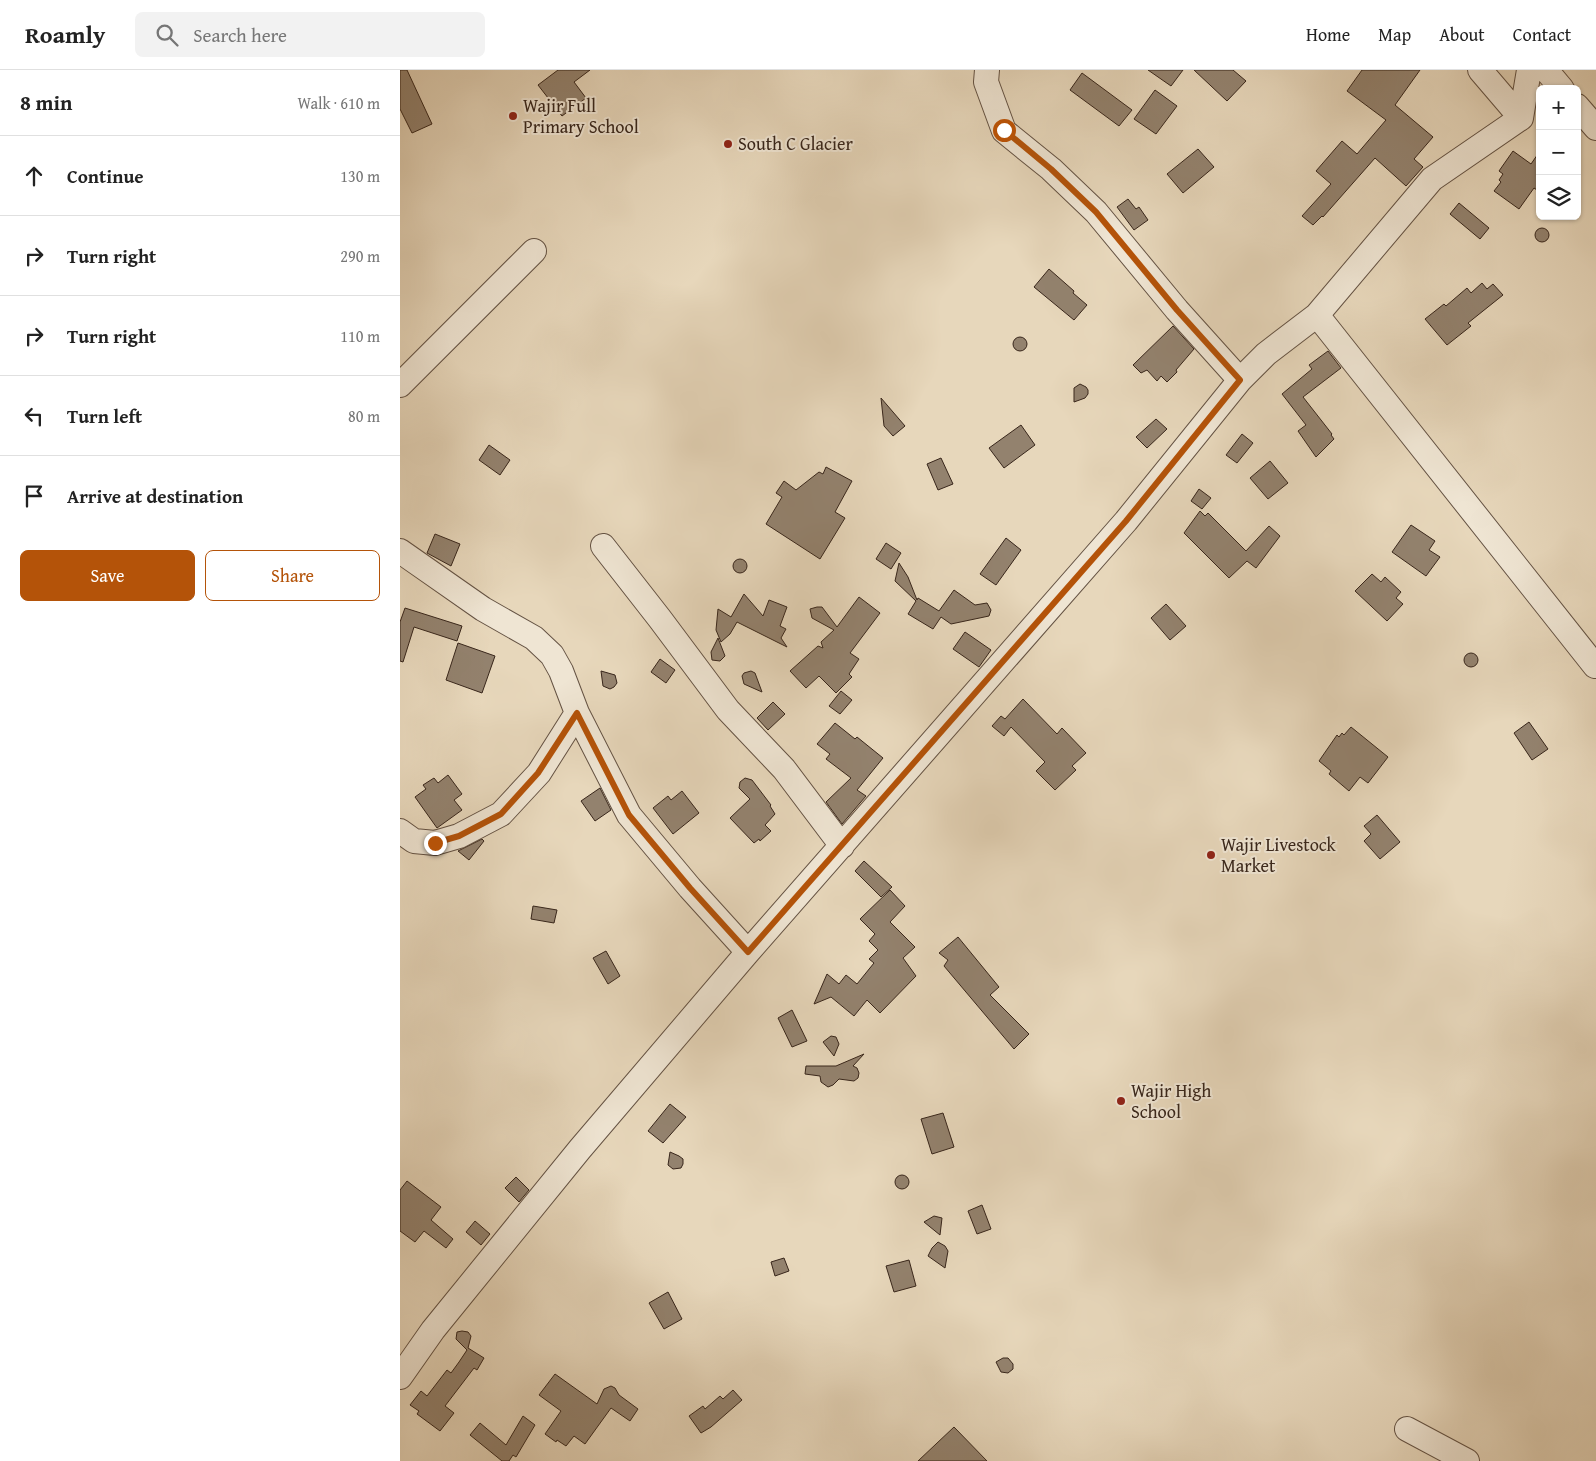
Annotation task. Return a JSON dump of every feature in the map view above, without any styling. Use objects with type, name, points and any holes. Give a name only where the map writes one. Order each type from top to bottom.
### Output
[{"type":"street","points":[[987,70],[986,82],[1004,130],[1051,169],[1096,212],[1177,310],[1240,380]]},
{"type":"street","points":[[1480,70],[1521,118]]},
{"type":"street","points":[[400,1377],[433,1330],[580,1148],[748,952],[1126,521],[1240,380],[1266,354],[1317,315],[1432,179],[1521,118],[1529,70]]},
{"type":"street","points":[[1546,70],[1559,85]]},
{"type":"street","points":[[1581,111],[1596,128]]},
{"type":"street","points":[[400,385],[534,251]]},
{"type":"street","points":[[1317,315],[1595,666]]},
{"type":"street","points":[[603,546],[728,710],[784,770],[842,846]]},
{"type":"street","points":[[400,551],[483,609],[534,638],[552,655],[561,671],[577,713],[629,815],[690,888],[748,952]]},
{"type":"street","points":[[400,831],[414,841],[435,843],[459,836],[501,814],[538,773],[577,713]]},
{"type":"street","points":[[1407,1429],[1466,1461]]},
{"type":"building","points":[[400,70],[407,70],[432,124],[412,133],[400,109]]},
{"type":"building","points":[[558,70],[590,70],[574,82],[586,98],[562,116],[538,85]]},
{"type":"building","points":[[1148,70],[1183,70],[1171,86]]},
{"type":"building","points":[[1194,70],[1233,70],[1246,81],[1227,101]]},
{"type":"building","points":[[1362,70],[1420,70],[1395,105],[1433,137],[1414,159],[1423,167],[1406,186],[1375,158],[1323,217],[1313,225],[1302,216],[1331,184],[1316,171],[1342,141],[1357,154],[1386,120],[1347,91]]},
{"type":"building","points":[[1082,73],[1132,110],[1119,126],[1070,90]]},
{"type":"building","points":[[1155,90],[1177,106],[1156,134],[1134,119]]},
{"type":"building","points":[[1198,149],[1214,167],[1183,193],[1167,174]]},
{"type":"building","points":[[1513,151],[1531,164],[1536,157],[1536,189],[1534,188],[1519,209],[1494,191],[1501,182],[1499,180],[1503,174],[1499,171]]},
{"type":"building","points":[[1128,199],[1136,209],[1139,207],[1148,220],[1134,230],[1117,207]]},
{"type":"building","points":[[1459,203],[1489,228],[1480,239],[1450,214]]},
{"type":"building","points":[[1539,228],[1545,228],[1549,235],[1545,242],[1539,242],[1535,238],[1535,232]]},
{"type":"building","points":[[1049,269],[1087,305],[1074,320],[1034,287]]},
{"type":"building","points":[[1482,283],[1487,289],[1493,284],[1503,295],[1468,323],[1471,326],[1447,345],[1425,319],[1444,304],[1446,306],[1467,288],[1471,293]]},
{"type":"building","points":[[1173,326],[1194,349],[1167,382],[1161,376],[1157,381],[1147,370],[1141,373],[1133,365]]},
{"type":"building","points":[[1020,337],[1025,339],[1027,344],[1025,349],[1020,351],[1015,349],[1013,344],[1015,339]]},
{"type":"building","points":[[1328,351],[1341,368],[1303,397],[1334,439],[1316,457],[1298,431],[1306,425],[1282,394],[1312,369],[1309,365]]},
{"type":"building","points":[[1080,384],[1086,387],[1088,394],[1085,398],[1074,402],[1074,388]]},
{"type":"building","points":[[881,398],[905,426],[893,436],[884,426]]},
{"type":"building","points":[[1156,419],[1167,429],[1147,448],[1136,437]]},
{"type":"building","points":[[1021,425],[1035,445],[1004,468],[989,448]]},
{"type":"building","points":[[1242,434],[1253,443],[1237,463],[1226,455]]},
{"type":"building","points":[[489,445],[510,460],[500,475],[479,460]]},
{"type":"building","points":[[941,458],[953,484],[938,490],[927,464]]},
{"type":"building","points":[[1270,461],[1288,483],[1268,499],[1250,478]]},
{"type":"building","points":[[826,467],[852,481],[835,512],[845,518],[820,559],[766,524],[782,497],[776,493],[784,481],[796,490],[819,472],[823,474]]},
{"type":"building","points":[[1199,489],[1211,498],[1202,509],[1191,501]]},
{"type":"building","points":[[1200,511],[1205,516],[1208,513],[1246,551],[1269,526],[1280,536],[1256,568],[1247,561],[1229,578],[1184,533]]},
{"type":"building","points":[[1411,525],[1435,541],[1429,550],[1440,557],[1426,576],[1392,552]]},
{"type":"building","points":[[435,534],[460,544],[451,566],[427,553]]},
{"type":"building","points":[[1006,538],[1021,550],[996,585],[980,574]]},
{"type":"building","points":[[886,543],[901,553],[891,569],[876,559]]},
{"type":"building","points":[[737,559],[743,559],[747,566],[743,573],[737,573],[733,569],[733,563]]},
{"type":"building","points":[[899,563],[908,577],[917,600],[918,598],[939,611],[954,590],[975,605],[987,603],[991,610],[989,616],[951,624],[941,617],[933,629],[908,614],[916,601],[895,581]]},
{"type":"building","points":[[1372,574],[1381,582],[1385,577],[1401,592],[1396,598],[1403,604],[1387,621],[1355,591]]},
{"type":"building","points":[[744,594],[763,616],[769,600],[787,607],[780,626],[786,629],[781,638],[787,647],[737,622],[730,634],[721,642],[716,630],[718,609],[731,617]]},
{"type":"building","points":[[859,597],[880,613],[850,653],[859,659],[849,674],[852,677],[836,693],[819,676],[806,688],[790,671],[818,646],[823,648],[821,642],[834,630],[812,618],[810,609],[822,607],[837,627]]},
{"type":"building","points":[[1166,604],[1186,626],[1170,640],[1151,618]]},
{"type":"building","points":[[405,608],[462,626],[457,641],[414,627],[403,662],[400,661],[400,622]]},
{"type":"building","points":[[965,632],[991,650],[979,667],[953,649]]},
{"type":"building","points":[[718,638],[725,656],[720,661],[712,660],[711,652]]},
{"type":"building","points":[[458,643],[495,656],[482,693],[446,680]]},
{"type":"building","points":[[1468,653],[1474,653],[1478,660],[1474,667],[1468,667],[1464,663],[1464,657]]},
{"type":"building","points":[[660,659],[675,670],[666,683],[651,672]]},
{"type":"building","points":[[601,671],[615,675],[617,683],[614,687],[610,689],[603,686]]},
{"type":"building","points":[[751,671],[755,673],[762,692],[744,684],[742,676],[744,673]]},
{"type":"building","points":[[841,691],[852,700],[840,714],[829,706]]},
{"type":"building","points":[[1023,699],[1057,734],[1062,728],[1086,753],[1072,766],[1076,770],[1055,790],[1036,771],[1045,762],[1011,727],[1004,736],[992,726],[1001,716],[1005,719]]},
{"type":"building","points":[[773,702],[785,714],[768,730],[757,718]]},
{"type":"building","points":[[1529,722],[1548,749],[1532,760],[1514,733]]},
{"type":"building","points":[[835,723],[855,739],[857,737],[883,758],[857,790],[866,796],[842,824],[826,802],[851,778],[826,759],[830,754],[817,744]]},
{"type":"building","points":[[1351,727],[1388,757],[1368,783],[1360,777],[1349,791],[1329,774],[1331,771],[1319,761],[1337,735],[1339,737],[1342,733],[1344,735]]},
{"type":"building","points":[[448,775],[462,794],[454,800],[462,810],[437,828],[415,797],[426,789],[423,785],[434,778],[438,783]]},
{"type":"building","points":[[745,778],[752,780],[771,805],[775,814],[765,825],[771,831],[760,841],[759,839],[754,843],[730,818],[750,799],[739,788],[740,782]]},
{"type":"building","points":[[600,788],[611,810],[595,821],[581,801]]},
{"type":"building","points":[[682,791],[699,813],[673,834],[653,808],[668,796],[671,800]]},
{"type":"building","points":[[1377,815],[1400,842],[1380,859],[1364,841],[1371,834],[1364,826]]},
{"type":"building","points":[[482,839],[484,841],[469,860],[458,851]]},
{"type":"building","points":[[864,861],[892,887],[881,897],[855,871]]},
{"type":"building","points":[[890,890],[905,906],[890,922],[915,947],[903,958],[916,976],[880,1013],[867,1000],[854,1016],[831,997],[814,1004],[827,974],[839,984],[846,975],[857,984],[874,963],[869,959],[878,950],[869,941],[875,934],[860,919]]},
{"type":"building","points":[[533,906],[557,910],[554,923],[531,919]]},
{"type":"building","points":[[958,937],[999,987],[990,995],[1029,1034],[1014,1049],[944,966],[948,960],[939,953]]},
{"type":"building","points":[[606,951],[620,976],[608,984],[593,958]]},
{"type":"building","points":[[792,1010],[807,1041],[792,1047],[778,1018]]},
{"type":"building","points":[[831,1036],[836,1037],[839,1044],[834,1056],[823,1042]]},
{"type":"building","points":[[864,1054],[853,1066],[857,1068],[859,1073],[858,1078],[854,1081],[839,1079],[828,1087],[821,1082],[820,1076],[805,1074],[806,1066],[836,1066]]},
{"type":"building","points":[[670,1104],[686,1117],[663,1143],[648,1131]]},
{"type":"building","points":[[943,1113],[954,1147],[932,1154],[921,1119]]},
{"type":"building","points":[[670,1152],[683,1159],[681,1168],[673,1169],[668,1165]]},
{"type":"building","points":[[899,1175],[905,1175],[909,1182],[905,1189],[899,1189],[895,1185],[895,1179]]},
{"type":"building","points":[[516,1177],[529,1190],[519,1202],[505,1188]]},
{"type":"building","points":[[407,1181],[441,1207],[431,1220],[453,1239],[446,1248],[424,1231],[415,1242],[400,1231],[400,1190]]},
{"type":"building","points":[[982,1205],[991,1229],[977,1234],[968,1211]]},
{"type":"building","points":[[934,1216],[942,1218],[940,1235],[924,1222]]},
{"type":"building","points":[[475,1221],[490,1234],[481,1245],[466,1232]]},
{"type":"building","points":[[938,1242],[945,1246],[948,1251],[945,1268],[928,1256]]},
{"type":"building","points":[[784,1258],[789,1271],[775,1276],[771,1262]]},
{"type":"building","points":[[909,1260],[916,1286],[894,1292],[886,1266]]},
{"type":"building","points":[[668,1292],[682,1319],[664,1329],[649,1303]]},
{"type":"building","points":[[457,1332],[468,1332],[471,1336],[468,1348],[484,1358],[477,1370],[474,1368],[445,1406],[454,1413],[440,1431],[417,1414],[419,1411],[410,1405],[421,1391],[427,1396],[447,1370],[451,1373],[459,1362],[467,1350],[456,1339]]},
{"type":"building","points":[[1003,1358],[1008,1358],[1013,1364],[1013,1369],[1008,1373],[1001,1372],[996,1362]]},
{"type":"building","points":[[555,1374],[597,1404],[604,1389],[611,1386],[615,1388],[619,1395],[638,1409],[630,1421],[611,1408],[585,1444],[574,1436],[566,1446],[557,1440],[556,1442],[545,1434],[561,1411],[539,1395]]},
{"type":"building","points":[[733,1390],[742,1400],[711,1427],[701,1433],[689,1416],[703,1406],[705,1409],[720,1396],[723,1399]]},
{"type":"building","points":[[523,1416],[535,1425],[516,1457],[513,1455],[509,1461],[502,1461],[470,1435],[480,1423],[506,1445]]},
{"type":"building","points":[[954,1427],[987,1461],[918,1461]]},
{"type":"place","name":"Wajir Full Primary School","points":[[513,116]]},
{"type":"place","name":"South C Glacier","points":[[728,144]]},
{"type":"place","name":"Wajir Livestock Market","points":[[1211,855]]},
{"type":"place","name":"Wajir High School","points":[[1121,1101]]},
{"type":"route","points":[[435,843],[459,836],[501,814],[538,773],[577,713],[629,815],[690,888],[748,952],[1126,521],[1240,380],[1177,310],[1096,212],[1051,169],[1004,130]]}]
